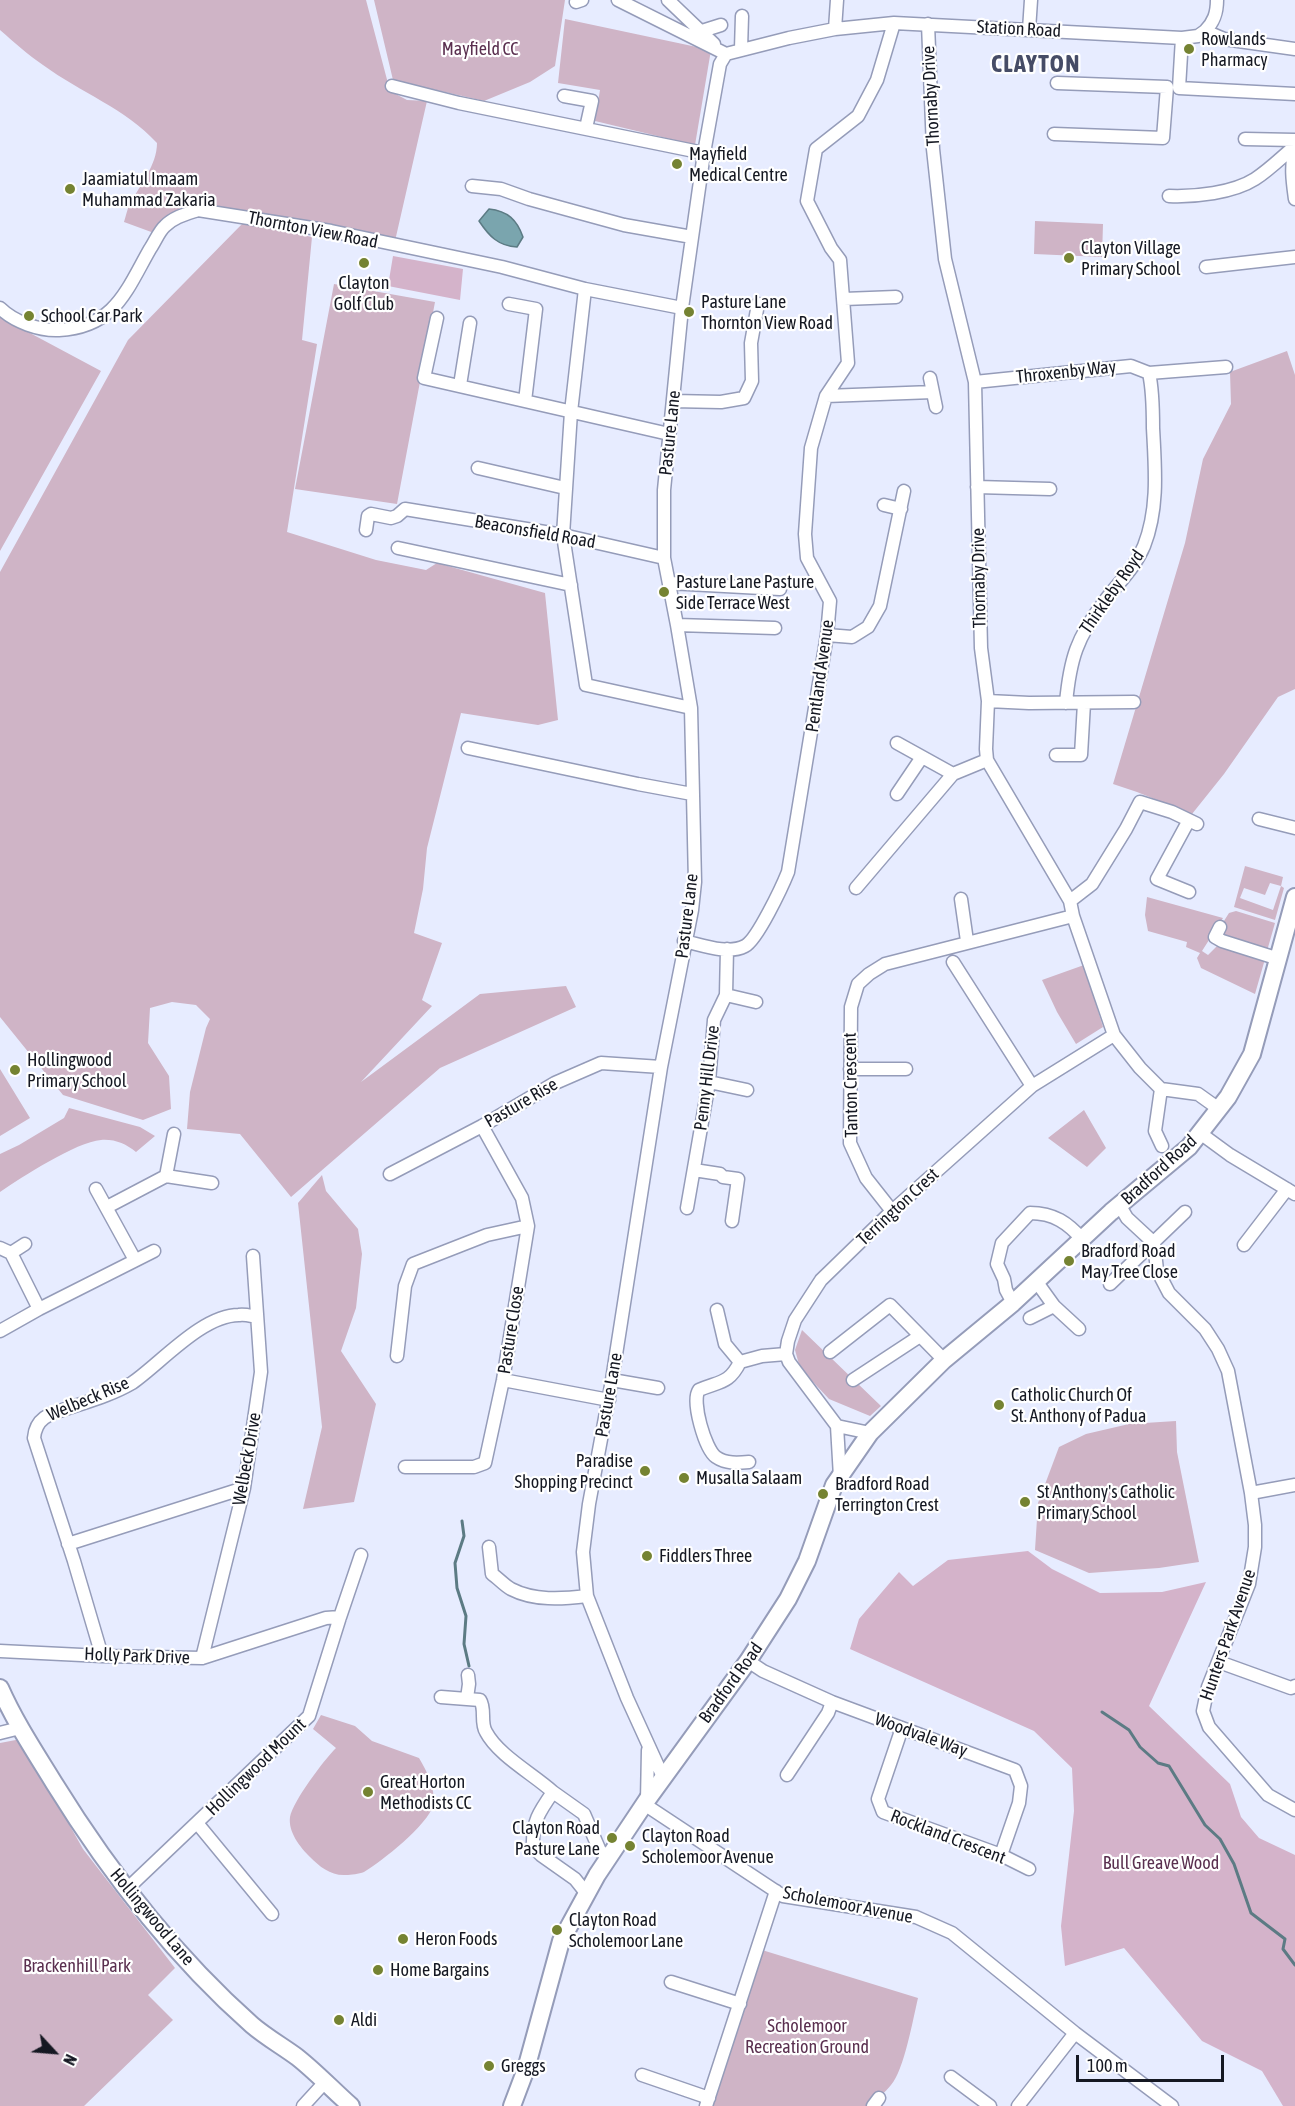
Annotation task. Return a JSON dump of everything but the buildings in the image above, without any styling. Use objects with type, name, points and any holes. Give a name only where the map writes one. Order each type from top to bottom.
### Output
[{"type":"street","points":[[618,0],[726,54],[741,50],[742,16]]},
{"type":"street","points":[[668,0],[726,54]]},
{"type":"street","points":[[835,29],[837,0]]},
{"type":"street","points":[[1029,30],[1031,0]]},
{"type":"street","points":[[1217,0],[1215,17],[1205,31],[1224,39],[1295,49]]},
{"type":"street","name":"Station Road","points":[[741,50],[835,29],[894,22],[1182,38],[1198,36],[1205,31]]},
{"type":"street","name":"Pentland Avenue","points":[[727,949],[745,946],[753,939],[788,872],[827,635],[830,601],[807,558],[805,534],[811,448],[826,396],[848,363],[840,260],[831,248],[807,201],[816,149],[858,116],[877,80],[894,22]]},
{"type":"street","name":"Thornaby Drive","points":[[928,24],[933,149],[945,259],[975,382],[981,648],[988,701],[987,760]]},
{"type":"street","points":[[702,32],[721,25]]},
{"type":"street","points":[[1054,134],[1163,138],[1182,38]]},
{"type":"street","name":"Pasture Lane","points":[[663,1777],[627,1698],[587,1596],[583,1552],[661,1067],[684,941],[692,910],[695,882],[691,708],[664,558],[664,490],[682,308],[692,237],[720,64],[726,54]]},
{"type":"street","points":[[1056,83],[1295,93]]},
{"type":"street","points":[[392,86],[459,103],[704,153]]},
{"type":"street","points":[[564,96],[592,101],[586,128]]},
{"type":"street","points":[[1245,139],[1295,140]]},
{"type":"street","points":[[1169,196],[1233,189],[1254,179],[1295,148]]},
{"type":"street","points":[[1295,148],[1293,157],[1295,199]]},
{"type":"street","points":[[472,186],[501,189],[624,225],[692,237]]},
{"type":"street","name":"Thornton View Road","points":[[0,308],[24,323],[49,330],[72,329],[103,318],[122,299],[164,226],[179,216],[198,210],[331,231],[502,267],[585,289],[682,308]]},
{"type":"street","points":[[1206,267],[1295,256]]},
{"type":"street","points":[[585,289],[571,412],[563,536],[586,685],[691,708]]},
{"type":"street","points":[[844,299],[896,297]]},
{"type":"street","points":[[509,304],[536,309],[525,401]]},
{"type":"street","points":[[673,401],[721,402],[744,398],[752,381],[751,343],[758,304]]},
{"type":"street","points":[[437,318],[424,378],[669,434]]},
{"type":"street","points":[[460,385],[471,323]]},
{"type":"street","name":"Throxenby Way","points":[[975,382],[1131,366],[1149,373],[1226,368]]},
{"type":"street","name":"Thirkleby Royd","points":[[1066,702],[1069,670],[1078,642],[1103,602],[1129,573],[1144,547],[1153,517],[1156,486],[1149,373]]},
{"type":"street","points":[[930,378],[936,407]]},
{"type":"street","points":[[826,396],[933,392]]},
{"type":"street","points":[[478,468],[565,488]]},
{"type":"street","points":[[977,487],[1050,489]]},
{"type":"street","points":[[827,635],[852,637],[868,627],[880,606],[904,491]]},
{"type":"street","points":[[884,505],[901,509]]},
{"type":"street","name":"Beaconsfield Road","points":[[366,530],[368,516],[371,514],[391,518],[405,509],[563,536],[664,558]]},
{"type":"street","points":[[398,548],[571,585]]},
{"type":"street","points":[[669,583],[780,589]]},
{"type":"street","points":[[677,625],[775,628]]},
{"type":"street","points":[[988,701],[1134,702]]},
{"type":"street","points":[[1056,755],[1081,755],[1084,703]]},
{"type":"street","points":[[897,743],[953,774]]},
{"type":"street","points":[[468,748],[692,794]]},
{"type":"street","points":[[897,794],[922,757]]},
{"type":"street","points":[[856,888],[953,774],[987,760],[1070,901],[1072,915],[1114,1035],[1140,1068],[1161,1089],[1198,1094],[1219,1109]]},
{"type":"street","points":[[1070,901],[1092,884],[1140,802],[1172,812],[1193,822],[1157,879],[1189,892]]},
{"type":"street","points":[[1259,819],[1295,828]]},
{"type":"street","name":"Bradford Road","points":[[512,2106],[526,2068],[561,1941],[609,1857],[645,1802],[748,1661],[788,1599],[807,1561],[834,1485],[870,1433],[944,1359],[1013,1302],[1189,1147],[1219,1109],[1252,1054],[1279,959],[1292,927],[1295,897]]},
{"type":"street","points":[[962,900],[967,941],[1072,915]]},
{"type":"street","points":[[1215,936],[1222,941],[1279,959]]},
{"type":"street","points":[[684,941],[727,949]]},
{"type":"street","name":"Tanton Crescent","points":[[892,1211],[866,1178],[850,1143],[851,1007],[858,984],[885,964],[967,941]]},
{"type":"street","name":"Penny Hill Drive","points":[[687,1208],[709,1082],[714,1020],[726,995],[727,949]]},
{"type":"street","points":[[953,962],[1032,1086]]},
{"type":"street","points":[[726,995],[756,1002]]},
{"type":"street","name":"Terrington Crest","points":[[786,1354],[795,1320],[821,1280],[892,1211],[1032,1086],[1114,1035]]},
{"type":"street","name":"Pasture Rise","points":[[390,1174],[482,1126],[555,1083],[601,1063],[661,1067]]},
{"type":"street","points":[[850,1069],[906,1069]]},
{"type":"street","points":[[709,1082],[747,1090]]},
{"type":"street","points":[[1161,1089],[1155,1131],[1162,1146]]},
{"type":"street","name":"Pasture Close","points":[[405,1467],[474,1467],[485,1463],[503,1380],[528,1226],[522,1198],[482,1126]]},
{"type":"street","points":[[1200,1133],[1230,1155],[1291,1191],[1244,1245]]},
{"type":"street","points":[[166,1176],[174,1134]]},
{"type":"street","points":[[694,1170],[738,1179],[732,1221]]},
{"type":"street","points":[[107,1207],[166,1176],[212,1183]]},
{"type":"street","points":[[96,1189],[135,1260]]},
{"type":"street","points":[[1120,1206],[1127,1218],[1154,1243]]},
{"type":"street","points":[[1110,1284],[1185,1212]]},
{"type":"street","points":[[1013,1302],[997,1264],[1002,1243],[1030,1213],[1049,1215],[1069,1225],[1083,1240]]},
{"type":"street","points":[[397,1356],[405,1286],[413,1264],[487,1235],[528,1226]]},
{"type":"street","name":"Hunters Park Avenue","points":[[1154,1243],[1157,1270],[1169,1293],[1205,1329],[1228,1371],[1255,1525],[1255,1547],[1249,1584],[1208,1687],[1203,1711],[1209,1727],[1268,1795],[1295,1810]]},
{"type":"street","points":[[25,1244],[6,1251],[39,1309]]},
{"type":"street","points":[[0,1331],[154,1251]]},
{"type":"street","name":"Welbeck Drive","points":[[202,1658],[244,1488],[261,1372],[253,1256]]},
{"type":"street","points":[[1036,1281],[1054,1306],[1079,1329]]},
{"type":"street","points":[[830,1352],[890,1305],[944,1359]]},
{"type":"street","points":[[1030,1318],[1054,1306]]},
{"type":"street","points":[[717,1310],[725,1344],[740,1362]]},
{"type":"street","name":"Welbeck Rise","points":[[102,1656],[34,1438],[36,1426],[46,1416],[116,1392],[134,1381],[185,1339],[206,1326],[239,1314],[257,1317]]},
{"type":"street","points":[[853,1380],[920,1336]]},
{"type":"street","points":[[749,1462],[734,1463],[723,1460],[711,1452],[700,1424],[696,1394],[699,1390],[726,1380],[734,1373],[740,1362],[762,1356],[786,1354],[789,1362],[837,1426],[840,1477]]},
{"type":"street","points":[[503,1380],[609,1400]]},
{"type":"street","points":[[612,1380],[658,1388]]},
{"type":"street","points":[[837,1426],[870,1433]]},
{"type":"street","points":[[1251,1493],[1295,1485]]},
{"type":"street","points":[[68,1544],[244,1488]]},
{"type":"street","points":[[489,1547],[492,1574],[512,1589],[539,1598],[587,1596]]},
{"type":"street","name":"Hollingwood Mount","points":[[127,1889],[309,1716],[361,1555]]},
{"type":"street","name":"Holly Park Drive","points":[[0,1651],[202,1658],[326,1618],[340,1617]]},
{"type":"street","name":"Woodvale Way","points":[[748,1661],[763,1671],[832,1702],[1015,1770],[1021,1786],[1019,1803],[1001,1856]]},
{"type":"street","points":[[1219,1662],[1290,1688],[1295,1686]]},
{"type":"street","points":[[467,1698],[468,1675]]},
{"type":"street","name":"Hollingwood Lane","points":[[0,1688],[20,1728],[72,1810],[127,1889],[183,1956],[254,2026],[297,2058],[351,2106]]},
{"type":"street","points":[[441,1697],[480,1700],[483,1704],[484,1730],[501,1750],[584,1814],[600,1851],[609,1857]]},
{"type":"street","points":[[787,1775],[828,1713],[832,1702]]},
{"type":"street","points":[[0,1733],[20,1728]]},
{"type":"street","name":"Rockland Crescent","points":[[902,1728],[878,1799],[883,1812],[1001,1856],[1029,1869]]},
{"type":"street","name":"Pasture Lane","points":[[645,1802],[648,1745]]},
{"type":"street","points":[[553,1792],[535,1819],[533,1847],[575,1879],[587,1894]]},
{"type":"street","name":"Scholemoor Avenue","points":[[645,1802],[783,1896],[916,1917],[952,1933],[1075,2033],[1172,2106]]},
{"type":"street","points":[[197,1823],[272,1914]]},
{"type":"street","points":[[642,2075],[708,2102],[776,1892]]},
{"type":"street","points":[[671,1982],[740,2004]]},
{"type":"street","points":[[1018,2106],[1075,2033]]},
{"type":"street","points":[[951,2078],[990,2106]]},
{"type":"street","points":[[303,2106],[324,2082]]},
{"type":"green space","points":[[0,0],[366,0],[390,91],[407,100],[427,101],[395,241],[212,209],[154,233],[124,222],[129,206],[151,167],[157,143],[131,120],[57,75],[0,30]]},
{"type":"green space","name":"Mayfield CC","points":[[374,0],[565,0],[555,66],[530,82],[484,101],[393,80]]},
{"type":"green space","points":[[565,19],[711,50],[695,145],[595,121],[600,90],[558,83]]},
{"type":"green space","points":[[1035,221],[1103,224],[1102,257],[1034,254]]},
{"type":"green space","name":"Clayton Golf Club","points":[[243,223],[312,237],[302,340],[317,344],[287,532],[376,560],[426,570],[437,563],[545,593],[558,720],[538,725],[461,713],[427,848],[423,889],[414,933],[442,943],[422,1000],[432,1006],[361,1082],[480,994],[566,986],[576,1007],[440,1068],[291,1197],[240,1134],[187,1129],[190,1092],[210,1019],[196,1005],[172,1002],[150,1008],[148,1043],[169,1076],[171,1109],[143,1120],[63,1095],[0,1017],[0,572],[128,340]]},
{"type":"green space","points":[[393,256],[463,269],[460,300],[388,286]]},
{"type":"green space","points":[[334,284],[435,302],[397,504],[295,489]]},
{"type":"green space","points":[[0,317],[101,371],[0,551]]},
{"type":"green space","points":[[1287,351],[1295,375],[1295,689],[1278,697],[1224,774],[1192,814],[1113,784],[1185,543],[1203,459],[1231,404],[1230,372]]},
{"type":"green space","points":[[1245,866],[1283,877],[1281,886],[1284,888],[1275,920],[1234,907]],"holes":[[[1270,883],[1281,886],[1273,910],[1240,898],[1244,888],[1265,895]]]},
{"type":"green space","points":[[1147,897],[1223,918],[1202,951],[1208,955],[1218,945],[1265,959],[1255,994],[1201,968],[1197,958],[1200,953],[1186,947],[1187,942],[1148,931],[1145,915]]},
{"type":"green space","points":[[1236,911],[1275,923],[1267,951],[1225,936],[1222,924],[1229,913]]},
{"type":"green space","points":[[1084,965],[1103,1027],[1076,1044],[1042,980]]},
{"type":"green space","points":[[0,1069],[30,1118],[0,1136]]},
{"type":"green space","points":[[69,1108],[140,1127],[155,1136],[136,1152],[116,1141],[90,1142],[49,1161],[0,1192],[0,1154],[64,1118]]},
{"type":"green space","points":[[1084,1110],[1106,1148],[1087,1167],[1048,1138]]},
{"type":"green space","points":[[322,1175],[326,1191],[358,1229],[362,1254],[356,1308],[341,1351],[376,1404],[354,1502],[303,1509],[322,1427],[298,1203]]},
{"type":"green space","points":[[802,1330],[881,1406],[870,1416],[829,1399],[800,1368],[795,1350]]},
{"type":"green space","points":[[1176,1421],[1177,1452],[1199,1562],[1159,1568],[1089,1573],[1035,1550],[1038,1503],[1059,1447],[1086,1434],[1129,1424]]},
{"type":"green space","name":"Bull Greave Wood","points":[[1028,1551],[1052,1569],[1100,1593],[1162,1592],[1206,1582],[1149,1706],[1230,1784],[1241,1817],[1259,1838],[1295,1855],[1295,2106],[1283,2106],[1262,2071],[1202,2041],[1124,1948],[1065,1966],[1061,1926],[1074,1811],[1072,1768],[1034,1731],[850,1649],[859,1619],[899,1572],[913,1586],[948,1560]]},
{"type":"green space","name":"Great Horton Methodists CC","points":[[321,1715],[355,1726],[372,1741],[419,1758],[432,1786],[433,1805],[423,1822],[392,1851],[364,1872],[341,1875],[322,1867],[302,1849],[291,1828],[290,1817],[297,1801],[336,1748],[313,1729]]},
{"type":"green space","name":"Brackenhill Park","points":[[21,1739],[83,1849],[175,1968],[148,1995],[173,2020],[84,2106],[0,2106],[0,1743]]},
{"type":"green space","name":"Scholemoor Recreation Ground","points":[[762,1950],[918,1998],[908,2044],[896,2078],[871,2106],[713,2106]]},
{"type":"shaded area","points":[[489,209],[507,214],[515,221],[523,237],[517,247],[504,245],[490,236],[479,221]]},
{"type":"waterway","points":[[462,1521],[464,1536],[455,1563],[457,1588],[466,1616],[464,1644],[469,1666]]},
{"type":"waterway","points":[[1102,1712],[1129,1730],[1140,1747],[1158,1763],[1169,1766],[1205,1825],[1220,1839],[1234,1864],[1251,1913],[1285,1939],[1283,1949],[1295,1965]]},
{"type":"place","name":"Rowlands Pharmacy","points":[[1189,49]]},
{"type":"place","name":"Mayfield Medical Centre","points":[[677,164]]},
{"type":"place","name":"Jaamiatul Imaam Muhammad Zakaria","points":[[70,189]]},
{"type":"place","name":"Clayton Village Primary School","points":[[1069,258]]},
{"type":"place","name":"Clayton Golf Club","points":[[364,263]]},
{"type":"place","name":"Pasture Lane Thornton View Road","points":[[689,312]]},
{"type":"place","name":"School Car Park","points":[[29,316]]},
{"type":"place","name":"Pasture Lane Pasture Side Terrace West","points":[[664,592]]},
{"type":"place","name":"Hollingwood Primary School","points":[[15,1070]]},
{"type":"place","name":"Bradford Road May Tree Close","points":[[1069,1261]]},
{"type":"place","name":"Catholic Church Of St. Anthony of Padua","points":[[999,1405]]},
{"type":"place","name":"Paradise Shopping Precinct","points":[[645,1471]]},
{"type":"place","name":"Musalla Salaam","points":[[684,1478]]},
{"type":"place","name":"Bradford Road Terrington Crest","points":[[823,1494]]},
{"type":"place","name":"St Anthony's Catholic Primary School","points":[[1025,1502]]},
{"type":"place","name":"Fiddlers Three","points":[[647,1556]]},
{"type":"place","name":"Great Horton Methodists CC","points":[[368,1792]]},
{"type":"place","name":"Clayton Road Pasture Lane","points":[[612,1838]]},
{"type":"place","name":"Clayton Road Scholemoor Avenue","points":[[630,1846]]},
{"type":"place","name":"Clayton Road Scholemoor Lane","points":[[557,1930]]},
{"type":"place","name":"Heron Foods","points":[[403,1939]]},
{"type":"place","name":"Home Bargains","points":[[378,1970]]},
{"type":"place","name":"Aldi","points":[[339,2020]]},
{"type":"place","name":"Greggs","points":[[489,2066]]},
{"type":"district","name":"CLAYTON","points":[[1036,64]]}]
